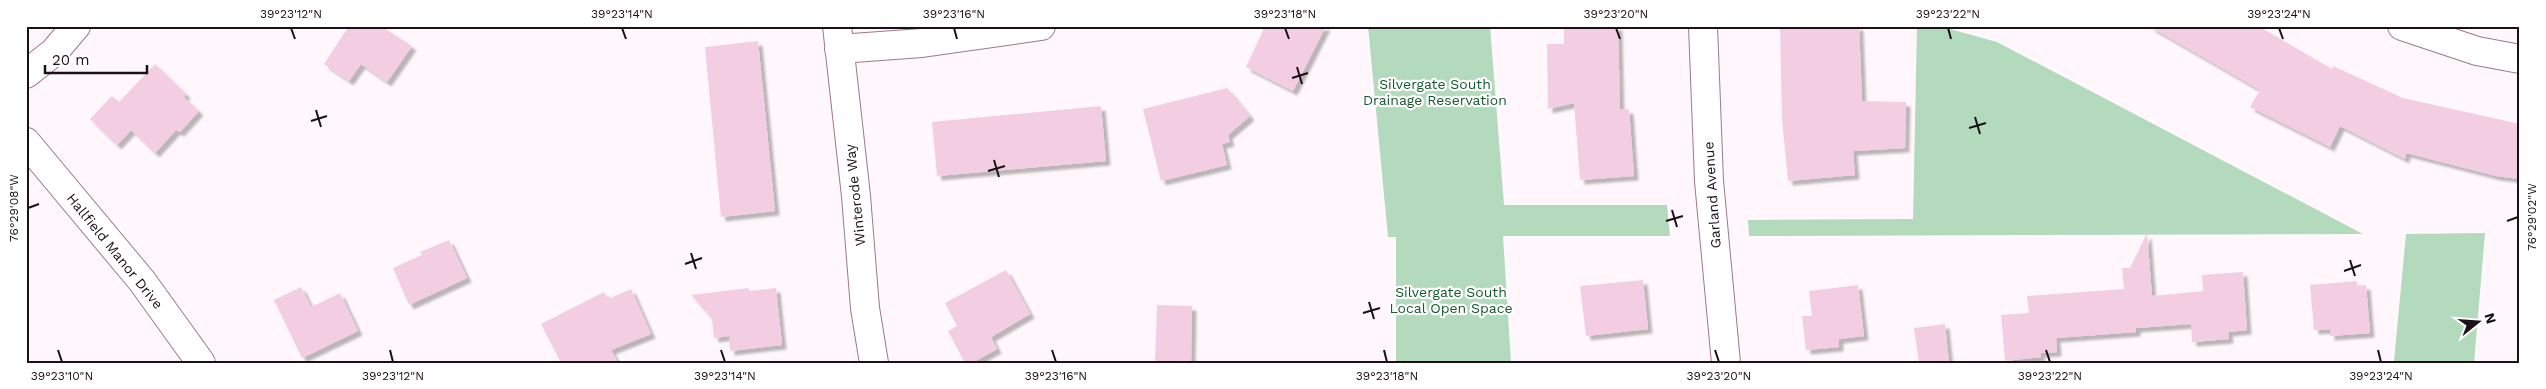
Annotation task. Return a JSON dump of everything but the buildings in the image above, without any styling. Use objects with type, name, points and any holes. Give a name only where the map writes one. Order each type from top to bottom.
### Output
[{"type":"street","points":[[26,74],[54,52],[76,26]]},
{"type":"street","points":[[838,37],[922,43],[1041,26]]},
{"type":"street","name":"Garland Avenue","points":[[1703,26],[1709,181],[1726,363]]},
{"type":"street","points":[[2402,26],[2477,51],[2520,59]]},
{"type":"street","name":"Winterode Way","points":[[838,37],[856,196],[865,308],[874,363]]},
{"type":"street","name":"Hallfield Manor Drive","points":[[26,142],[142,281],[201,363]]},
{"type":"green space","name":"Silvergate South Drainage Reservation","points":[[1368,26],[1490,26],[1504,205],[1667,205],[1670,236],[1503,236],[1511,363],[1396,363],[1396,237],[1388,237]]},
{"type":"green space","points":[[1917,26],[1939,26],[1997,42],[2363,234],[1749,236],[1748,220],[1913,219]]},
{"type":"green space","points":[[2485,233],[2474,363],[2394,361],[2406,234]]},
{"type":"park label","name":"Silvergate South Local Open Space","points":[[1451,300]]}]
